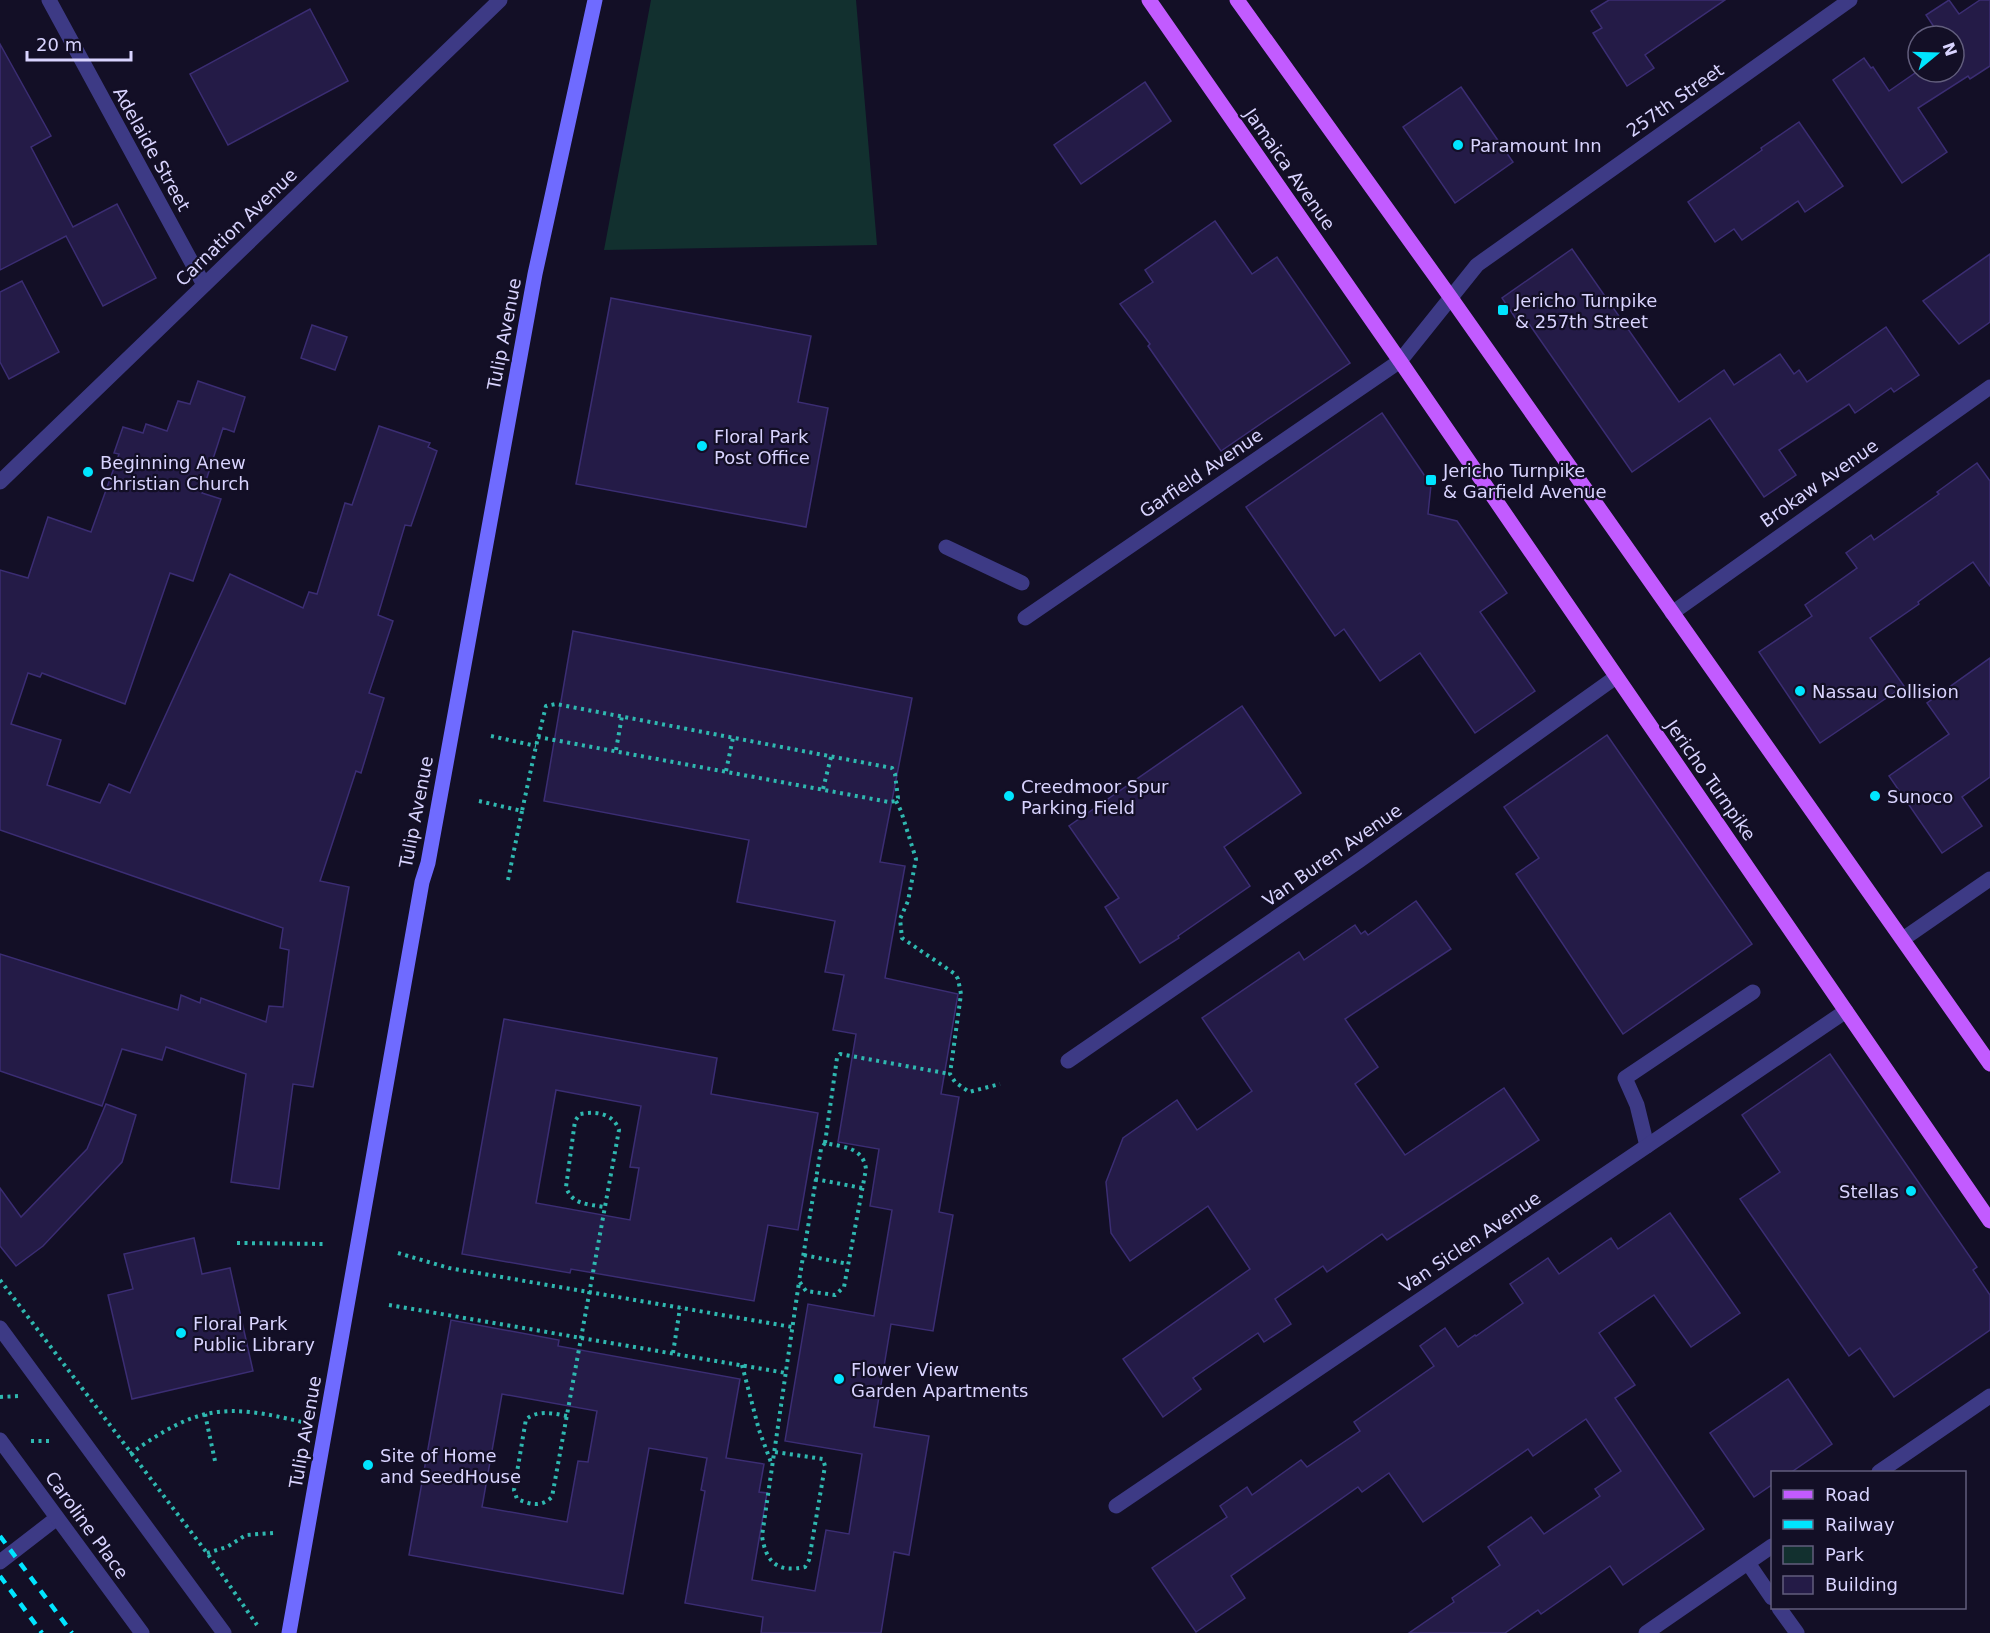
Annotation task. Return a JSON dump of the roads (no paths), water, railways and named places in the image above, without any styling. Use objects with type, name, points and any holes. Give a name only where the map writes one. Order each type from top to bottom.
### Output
[{"type":"main road","name":"Tulip Avenue","points":[[289,1633],[422,882],[428,863],[519,364],[595,0]]},
{"type":"main road","name":"Jamaica Avenue","points":[[1149,0],[1400,361]]},
{"type":"main road","points":[[1237,0],[1451,298],[1990,1064]]},
{"type":"main road","name":"Jericho Turnpike","points":[[1400,361],[1990,1221]]},
{"type":"street","name":"Adelaide Street","points":[[49,0],[204,285]]},
{"type":"street","name":"Carnation Avenue","points":[[0,482],[499,0]]},
{"type":"street","name":"257th Street","points":[[1400,361],[1477,265],[1850,0]]},
{"type":"street","name":"Garfield Avenue","points":[[1025,618],[1400,361]]},
{"type":"street","name":"Brokaw Avenue","points":[[1672,612],[1990,387]]},
{"type":"street","points":[[946,547],[1022,583]]},
{"type":"street","name":"Van Buren Avenue","points":[[1068,1061],[1360,860],[1616,677]]},
{"type":"street","points":[[1903,939],[1990,879]]},
{"type":"street","points":[[1647,1146],[1637,1105],[1625,1078],[1752,992]]},
{"type":"street","name":"Van Siclen Avenue","points":[[1116,1506],[1846,1011]]},
{"type":"street","points":[[0,1328],[224,1633]]},
{"type":"street","points":[[1882,1471],[1990,1396]]},
{"type":"street","name":"Caroline Place","points":[[0,1440],[142,1633]]},
{"type":"street","points":[[0,1562],[57,1518]]},
{"type":"street","points":[[1646,1633],[1771,1547]]},
{"type":"street","points":[[1748,1563],[1771,1595]]},
{"type":"street","points":[[1780,1609],[1797,1633]]},
{"type":"railway","points":[[0,1536],[72,1633]]},
{"type":"railway","points":[[0,1576],[42,1633]]},
{"type":"place","name":"Paramount Inn","points":[[1458,145]]},
{"type":"place","name":"Jericho Turnpike & 257th Street","points":[[1503,310]]},
{"type":"place","name":"Floral Park Post Office","points":[[702,446]]},
{"type":"place","name":"Beginning Anew Christian Church","points":[[88,472]]},
{"type":"place","name":"Jericho Turnpike & Garfield Avenue","points":[[1431,480]]},
{"type":"place","name":"Nassau Collision","points":[[1800,691]]},
{"type":"place","name":"Creedmoor Spur Parking Field","points":[[1009,796]]},
{"type":"place","name":"Sunoco","points":[[1875,796]]},
{"type":"place","name":"Stellas","points":[[1911,1191]]},
{"type":"place","name":"Floral Park Public Library","points":[[181,1333]]},
{"type":"place","name":"Flower View Garden Apartments","points":[[839,1379]]},
{"type":"place","name":"Site of Home and SeedHouse","points":[[368,1465]]}]
